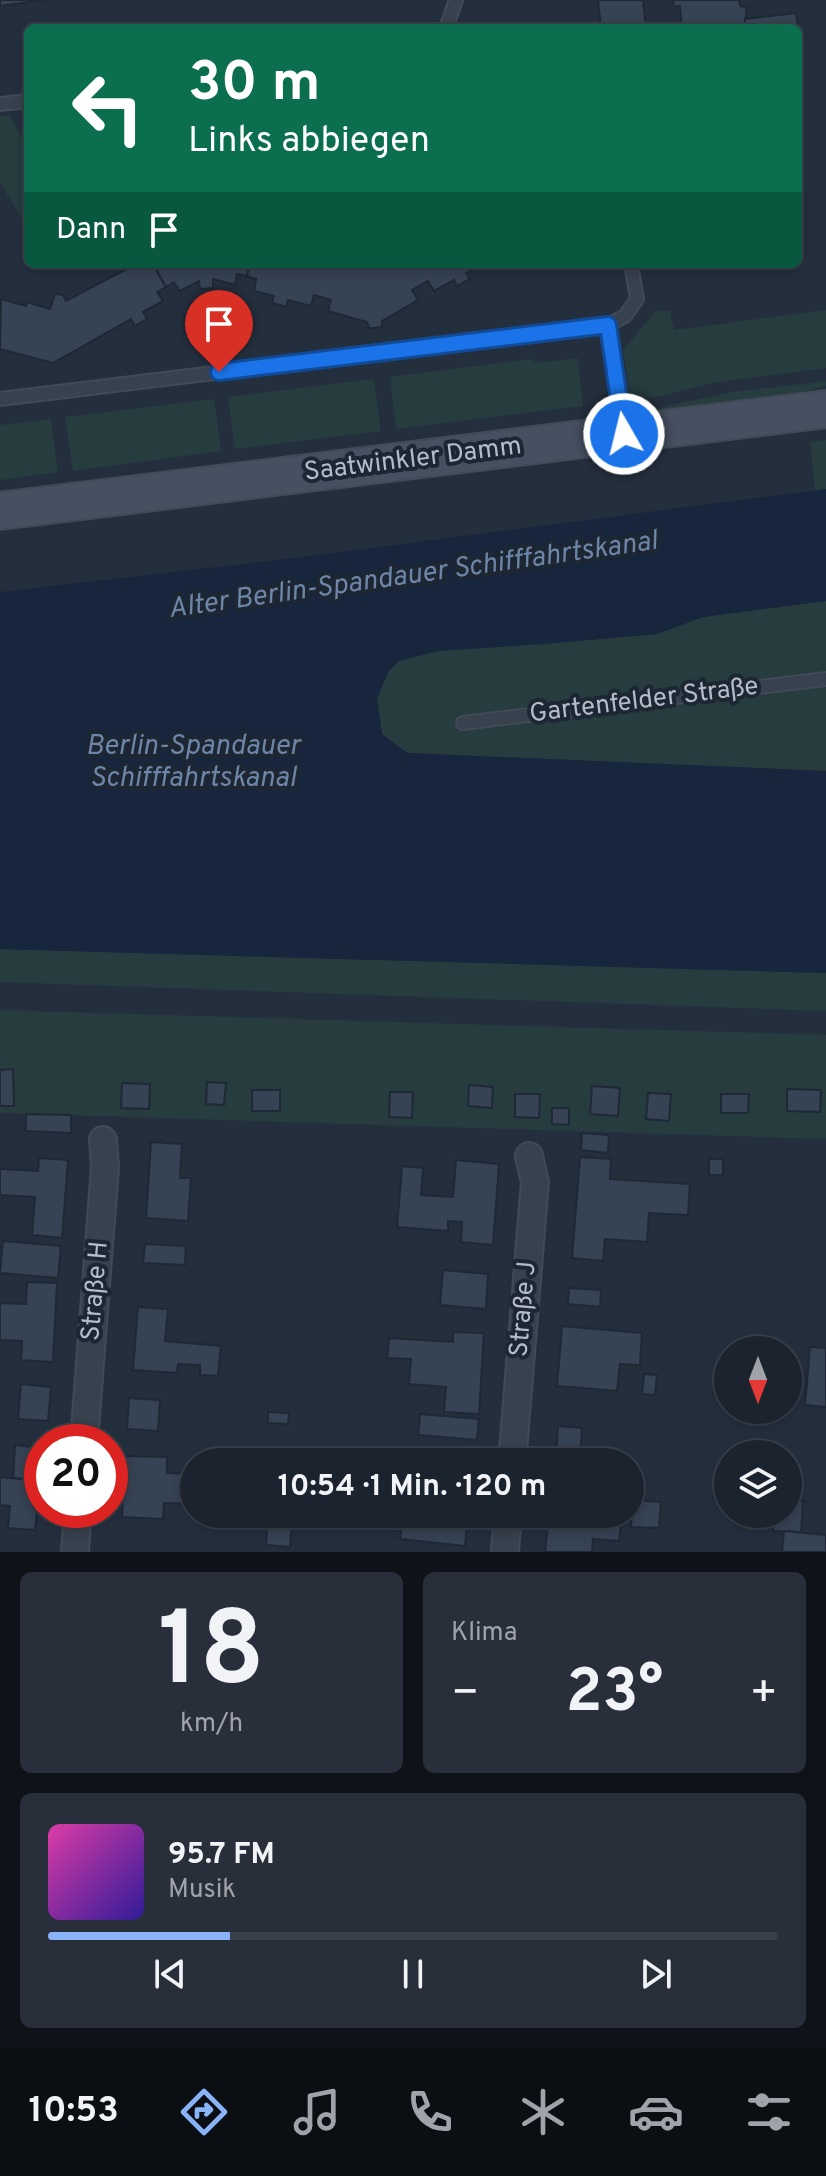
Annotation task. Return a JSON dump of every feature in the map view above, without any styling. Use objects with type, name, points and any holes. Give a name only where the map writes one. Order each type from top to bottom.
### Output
[{"type":"main road","name":"Saatwinkler Damm","points":[[0,511],[826,409]]},
{"type":"street","name":"Straße H","points":[[85,1424],[105,1167],[103,1140]]},
{"type":"street","name":"Straße J","points":[[513,1448],[535,1182],[529,1156]]},
{"type":"street","points":[[75,1552],[77,1528]]},
{"type":"street","points":[[505,1552],[507,1528]]},
{"type":"lane","points":[[447,24],[456,0]]},
{"type":"lane","points":[[0,104],[24,101]]},
{"type":"lane","points":[[0,399],[608,325],[625,316],[637,299],[632,268]]},
{"type":"lane","points":[[608,325],[624,434]]},
{"type":"lane","name":"Gartenfelder Straße","points":[[463,723],[826,679]]},
{"type":"green space","points":[[9,115],[24,141],[23,221],[0,182],[0,116]]},
{"type":"green space","points":[[670,310],[674,330],[826,310],[826,368],[712,383],[657,397],[630,400],[623,350],[656,311]]},
{"type":"green space","points":[[578,358],[583,406],[396,429],[390,377],[532,359],[536,363]]},
{"type":"green space","points":[[374,379],[381,431],[235,449],[228,397]]},
{"type":"green space","points":[[826,381],[826,386],[756,404],[639,416],[635,413],[731,392]]},
{"type":"green space","points":[[214,399],[221,451],[73,471],[65,417]]},
{"type":"green space","points":[[605,416],[607,423],[0,499],[0,492]]},
{"type":"green space","points":[[51,419],[58,472],[0,480],[0,425]]},
{"type":"green space","points":[[826,440],[826,489],[815,491],[810,442]]},
{"type":"green space","points":[[826,601],[826,771],[407,753],[382,734],[377,699],[388,672],[399,661],[438,651],[657,634],[703,617]]},
{"type":"green space","points":[[0,949],[826,973],[826,1011],[0,982]]},
{"type":"green space","points":[[0,1010],[826,1035],[826,1139],[0,1113]]},
{"type":"water","name":"Berlin-Spandauer Schifffahrtskanal","points":[[826,489],[826,601],[703,617],[657,634],[438,651],[399,661],[388,672],[377,699],[382,734],[407,753],[826,771],[826,973],[0,949],[0,592],[286,559]]},
{"type":"building","points":[[0,0],[45,0],[0,6]]},
{"type":"building","points":[[598,0],[643,0],[646,24],[601,24]]},
{"type":"building","points":[[673,0],[739,0],[740,6],[747,8],[745,23],[750,24],[682,24],[680,6],[674,7]]},
{"type":"building","points":[[796,13],[797,24],[750,24],[745,23],[745,19]]},
{"type":"building","points":[[128,268],[155,268],[166,287],[157,292],[163,301],[143,312],[147,319],[135,326],[131,319],[53,363],[0,349],[1,299],[50,309],[55,294],[63,295],[66,301]]},
{"type":"building","points":[[155,268],[249,268],[247,276],[237,274],[235,285],[213,279],[213,288],[200,289],[199,281],[180,291],[174,282],[166,287]]},
{"type":"building","points":[[249,268],[475,268],[466,273],[470,279],[457,286],[454,280],[434,291],[428,281],[412,290],[418,300],[382,321],[382,327],[369,328],[367,322],[328,311],[331,300],[314,295],[311,306],[288,300],[286,307],[272,303],[274,296],[254,291],[256,279],[247,276]]},
{"type":"building","points":[[13,1069],[14,1106],[0,1106],[0,1070]]},
{"type":"building","points":[[207,1082],[226,1083],[224,1105],[206,1104]]},
{"type":"building","points":[[122,1083],[150,1084],[149,1109],[121,1108]]},
{"type":"building","points":[[469,1085],[493,1087],[492,1108],[468,1106]]},
{"type":"building","points":[[592,1086],[620,1088],[618,1116],[590,1114]]},
{"type":"building","points":[[787,1089],[821,1090],[820,1112],[787,1111]]},
{"type":"building","points":[[252,1090],[280,1090],[280,1111],[252,1111]]},
{"type":"building","points":[[390,1092],[413,1092],[412,1118],[389,1117]]},
{"type":"building","points":[[648,1093],[671,1094],[669,1121],[646,1119]]},
{"type":"building","points":[[515,1094],[540,1094],[539,1118],[515,1117]]},
{"type":"building","points":[[721,1094],[749,1094],[748,1113],[721,1113]]},
{"type":"building","points":[[552,1108],[569,1108],[569,1125],[552,1124]]},
{"type":"building","points":[[26,1114],[71,1115],[71,1133],[26,1131]]},
{"type":"building","points":[[582,1133],[609,1135],[608,1153],[581,1150]]},
{"type":"building","points":[[151,1142],[182,1144],[180,1178],[191,1178],[188,1221],[146,1218]]},
{"type":"building","points":[[580,1157],[611,1159],[610,1179],[690,1184],[688,1215],[649,1213],[647,1242],[605,1239],[603,1261],[572,1258]]},
{"type":"building","points":[[39,1158],[68,1160],[62,1238],[32,1235],[35,1197],[0,1195],[0,1169],[38,1171]]},
{"type":"building","points":[[709,1159],[723,1159],[723,1175],[709,1175]]},
{"type":"building","points":[[456,1160],[499,1164],[493,1245],[461,1242],[462,1222],[448,1221],[448,1231],[397,1227],[402,1166],[423,1168],[421,1195],[453,1197]]},
{"type":"building","points":[[3,1241],[61,1246],[58,1278],[0,1273]]},
{"type":"building","points":[[145,1244],[186,1246],[185,1265],[143,1263]]},
{"type":"building","points":[[443,1270],[488,1274],[486,1309],[440,1305]]},
{"type":"building","points":[[27,1282],[57,1283],[53,1362],[21,1360],[22,1341],[0,1340],[0,1303],[26,1304]]},
{"type":"building","points":[[569,1288],[601,1290],[600,1307],[568,1304]]},
{"type":"building","points":[[138,1307],[168,1309],[165,1341],[221,1346],[218,1376],[200,1375],[200,1365],[178,1364],[177,1373],[133,1370]]},
{"type":"building","points":[[562,1326],[642,1333],[640,1365],[620,1364],[617,1391],[557,1386]]},
{"type":"building","points":[[453,1332],[484,1333],[479,1414],[444,1412],[446,1387],[409,1384],[411,1359],[387,1358],[389,1338],[453,1342]]},
{"type":"building","points":[[810,1347],[826,1348],[826,1407],[805,1405]]},
{"type":"building","points":[[644,1374],[657,1375],[655,1395],[642,1394]]},
{"type":"building","points":[[21,1384],[51,1387],[48,1421],[18,1419]]},
{"type":"building","points":[[129,1398],[160,1400],[158,1431],[128,1429]]},
{"type":"building","points":[[268,1412],[289,1413],[288,1424],[268,1423]]},
{"type":"building","points":[[420,1414],[479,1419],[477,1440],[418,1435]]},
{"type":"building","points":[[558,1426],[582,1428],[581,1448],[557,1448]]},
{"type":"building","points":[[15,1445],[24,1446],[24,1479],[13,1478]]},
{"type":"building","points":[[128,1456],[167,1457],[167,1473],[180,1473],[180,1504],[164,1503],[163,1519],[128,1517]]},
{"type":"building","points":[[0,1477],[24,1479],[24,1528],[35,1530],[8,1528],[10,1506],[0,1505]]},
{"type":"building","points":[[644,1501],[661,1502],[659,1528],[644,1527]]},
{"type":"building","points":[[267,1528],[292,1528],[290,1547],[266,1545]]},
{"type":"building","points":[[401,1528],[467,1528],[465,1546],[400,1539]]},
{"type":"building","points":[[548,1528],[620,1528],[619,1541],[593,1539],[592,1552],[545,1552]]},
{"type":"building","points":[[773,1528],[801,1528],[801,1532],[773,1531]]},
{"type":"building","points":[[784,1531],[826,1535],[826,1552],[782,1552]]},
{"type":"route","points":[[219,372],[608,325],[624,434]]},
{"type":"water label","name":"Alter Berlin-Spandauer Schifffahrtskanal","points":[[413,576]]}]
